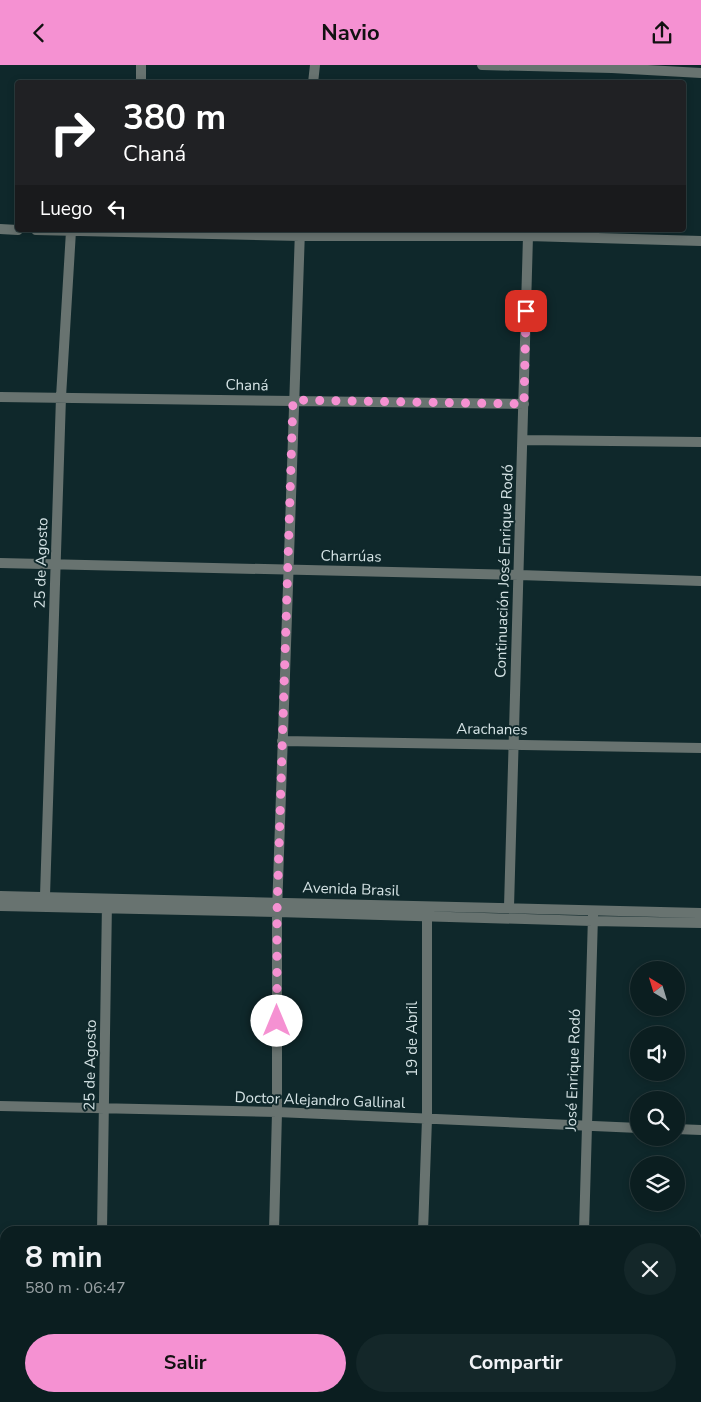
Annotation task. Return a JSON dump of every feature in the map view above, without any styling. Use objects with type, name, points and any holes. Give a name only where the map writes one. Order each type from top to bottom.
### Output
[{"type":"street","points":[[141,80],[142,65]]},
{"type":"street","points":[[314,80],[315,65]]},
{"type":"street","points":[[482,65],[579,66],[701,73]]},
{"type":"street","points":[[0,229],[15,229]]},
{"type":"street","name":"25 de Agosto","points":[[45,897],[61,397],[71,232]]},
{"type":"street","points":[[218,232],[528,236],[701,241]]},
{"type":"street","points":[[274,1226],[277,1112],[277,907],[300,233]]},
{"type":"street","name":"Continuación José Enrique Rodó","points":[[509,907],[528,236]]},
{"type":"street","name":"Chaná","points":[[0,397],[524,404]]},
{"type":"street","points":[[523,440],[701,442]]},
{"type":"street","name":"Charrúas","points":[[0,563],[701,581]]},
{"type":"street","name":"Arachanes","points":[[282,741],[701,748]]},
{"type":"street","name":"Avenida Brasil","points":[[0,897],[45,897],[107,903]]},
{"type":"street","name":"25 de Agosto","points":[[102,1226],[107,903]]},
{"type":"street","name":"Avenida Brasil","points":[[0,907],[107,903],[277,907],[509,907],[701,913]]},
{"type":"street","name":"19 de Abril","points":[[423,1226],[427,1119],[427,906]]},
{"type":"street","name":"Avenida Brasil","points":[[277,907],[427,917],[701,923]]},
{"type":"street","name":"José Enrique Rodó","points":[[584,1226],[593,911]]},
{"type":"street","name":"Doctor Alejandro Gallinal","points":[[0,1106],[277,1112],[630,1128]]},
{"type":"street","points":[[685,1129],[701,1130]]},
{"type":"route","points":[[277,1021],[277,912],[293,400],[524,404],[526,311]]}]
